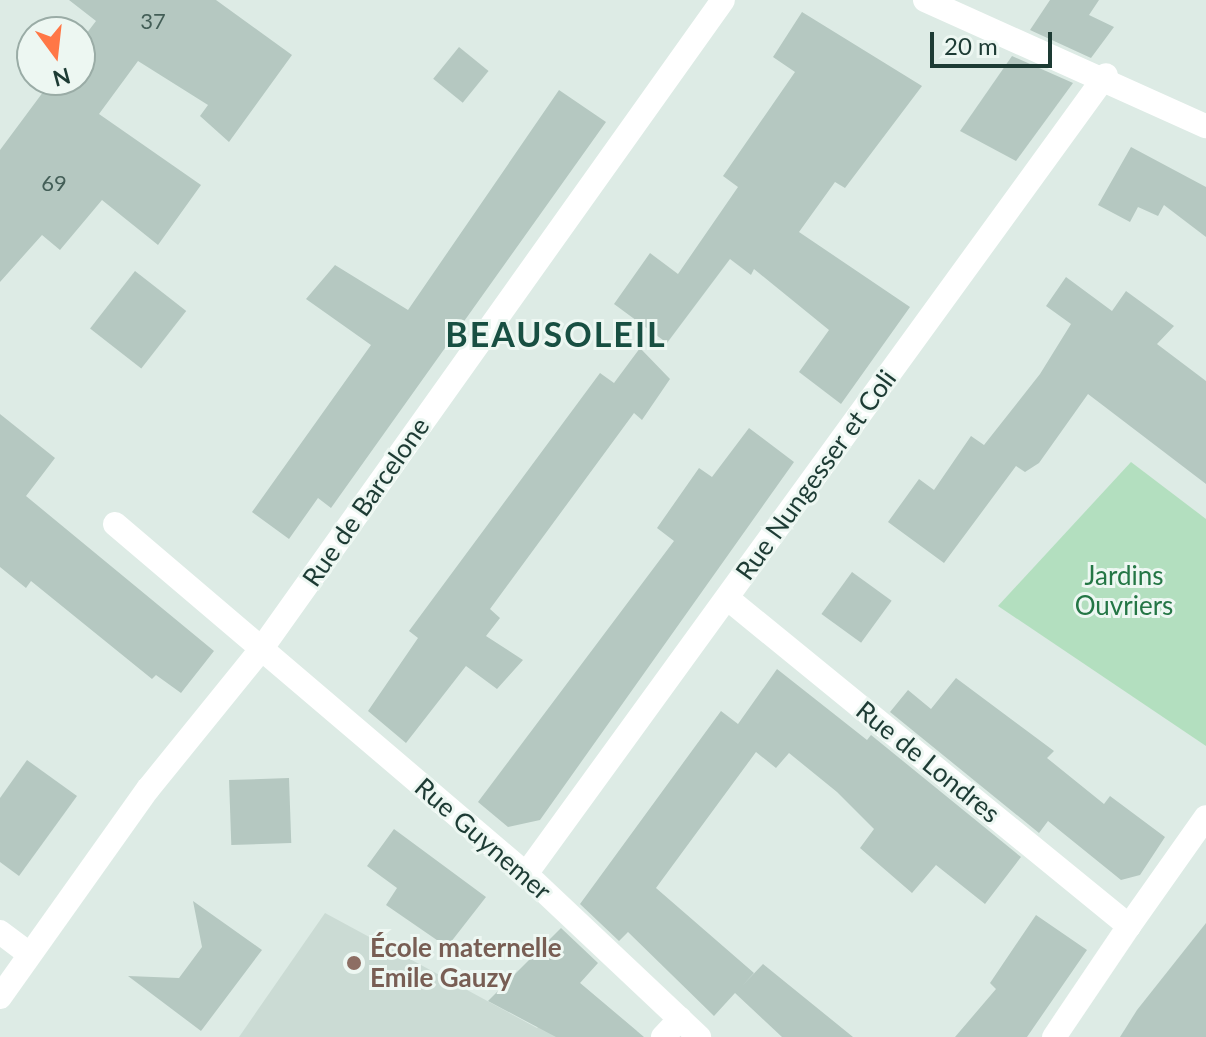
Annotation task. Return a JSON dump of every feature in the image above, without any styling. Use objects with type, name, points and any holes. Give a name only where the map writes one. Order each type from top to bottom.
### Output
[{"type":"street","name":"Rue de Barcelone","points":[[0,997],[223,689],[262,648],[723,0]]},
{"type":"street","points":[[925,0],[1106,75],[1206,126]]},
{"type":"street","name":"Rue Nungesser et Coli","points":[[526,874],[1106,75]]},
{"type":"street","name":"Rue Guynemer","points":[[115,524],[526,874],[699,1037]]},
{"type":"street","name":"Rue de Londres","points":[[727,598],[1129,926]]},
{"type":"street","points":[[1054,1037],[1206,817]]},
{"type":"street","points":[[0,932],[29,954]]},
{"type":"street","points":[[663,1037],[680,1019]]},
{"type":"shaded area","name":"École maternelle Emile Gauzy","points":[[325,913],[537,1028],[580,983],[637,1031],[632,1037],[239,1037]]},
{"type":"green space","name":"Jardins Ouvriers","points":[[1131,462],[1206,519],[1206,746],[998,606]]},
{"type":"building","points":[[69,0],[216,0],[292,55],[229,142],[200,116],[208,105],[138,61],[99,114],[201,185],[158,245],[102,200],[60,250],[42,235],[0,282],[0,150],[40,96],[96,96],[96,16],[90,16]]},
{"type":"building","points":[[1050,0],[1099,0],[1089,15],[1114,27],[1091,58],[1030,30]]},
{"type":"building","points":[[802,12],[922,86],[845,188],[835,182],[799,232],[910,307],[841,404],[799,372],[829,330],[754,269],[751,275],[730,259],[667,343],[614,304],[650,253],[678,274],[738,187],[723,176],[795,72],[773,57]]},
{"type":"building","points":[[459,47],[489,71],[463,103],[433,79]]},
{"type":"building","points":[[1012,56],[1073,83],[1016,161],[960,131]]},
{"type":"building","points":[[559,90],[606,122],[331,508],[318,498],[289,539],[252,512],[371,345],[306,299],[335,265],[408,310]]},
{"type":"building","points":[[1131,147],[1206,187],[1206,237],[1164,205],[1158,216],[1138,207],[1130,222],[1098,205]]},
{"type":"building","points":[[135,271],[186,311],[141,369],[90,329]]},
{"type":"building","points":[[1066,277],[1112,311],[1126,291],[1174,326],[1157,344],[1206,381],[1206,484],[1088,394],[1039,463],[1025,472],[1016,466],[944,563],[888,522],[919,479],[934,490],[971,436],[984,445],[1040,374],[1071,324],[1046,306]]},
{"type":"building","points":[[640,348],[670,379],[642,420],[634,413],[490,609],[500,618],[486,636],[523,660],[497,689],[466,666],[406,743],[368,711],[418,638],[409,631],[600,373],[614,383]]},
{"type":"building","points":[[0,414],[55,458],[26,496],[214,651],[181,693],[156,675],[152,679],[31,581],[26,588],[0,567]]},
{"type":"building","points":[[749,428],[794,462],[540,820],[508,827],[478,802],[674,541],[657,528],[699,468],[712,477]]},
{"type":"building","points":[[852,572],[892,601],[861,643],[821,614]]},
{"type":"building","points":[[777,669],[867,740],[871,735],[1021,857],[985,904],[936,865],[912,893],[860,848],[874,829],[837,792],[789,753],[776,768],[756,752],[656,888],[754,973],[742,986],[763,964],[853,1037],[782,1037],[735,993],[714,1016],[628,932],[619,941],[580,904],[721,711],[738,724]]},
{"type":"building","points":[[956,678],[1054,751],[1047,758],[1104,804],[1110,796],[1165,837],[1140,875],[1121,880],[1048,821],[1039,833],[890,712],[908,690],[931,709]]},
{"type":"building","points":[[27,760],[77,796],[19,876],[0,862],[0,798]]},
{"type":"building","points":[[289,778],[291,843],[231,845],[229,780]]},
{"type":"building","points":[[394,829],[486,897],[447,947],[386,905],[397,888],[367,866]]},
{"type":"building","points":[[193,901],[262,950],[201,1031],[128,976],[179,978],[202,947]]},
{"type":"building","points":[[1036,915],[1087,950],[1027,1037],[955,1037],[996,989],[990,983]]},
{"type":"building","points":[[1206,923],[1206,1037],[1120,1037],[1137,1010]]},
{"type":"building","points":[[561,928],[598,963],[580,983],[644,1037],[556,1037],[488,1001]]},
{"type":"place","name":"École maternelle Emile Gauzy","points":[[354,963]]},
{"type":"district","name":"BEAUSOLEIL","points":[[556,334]]}]
